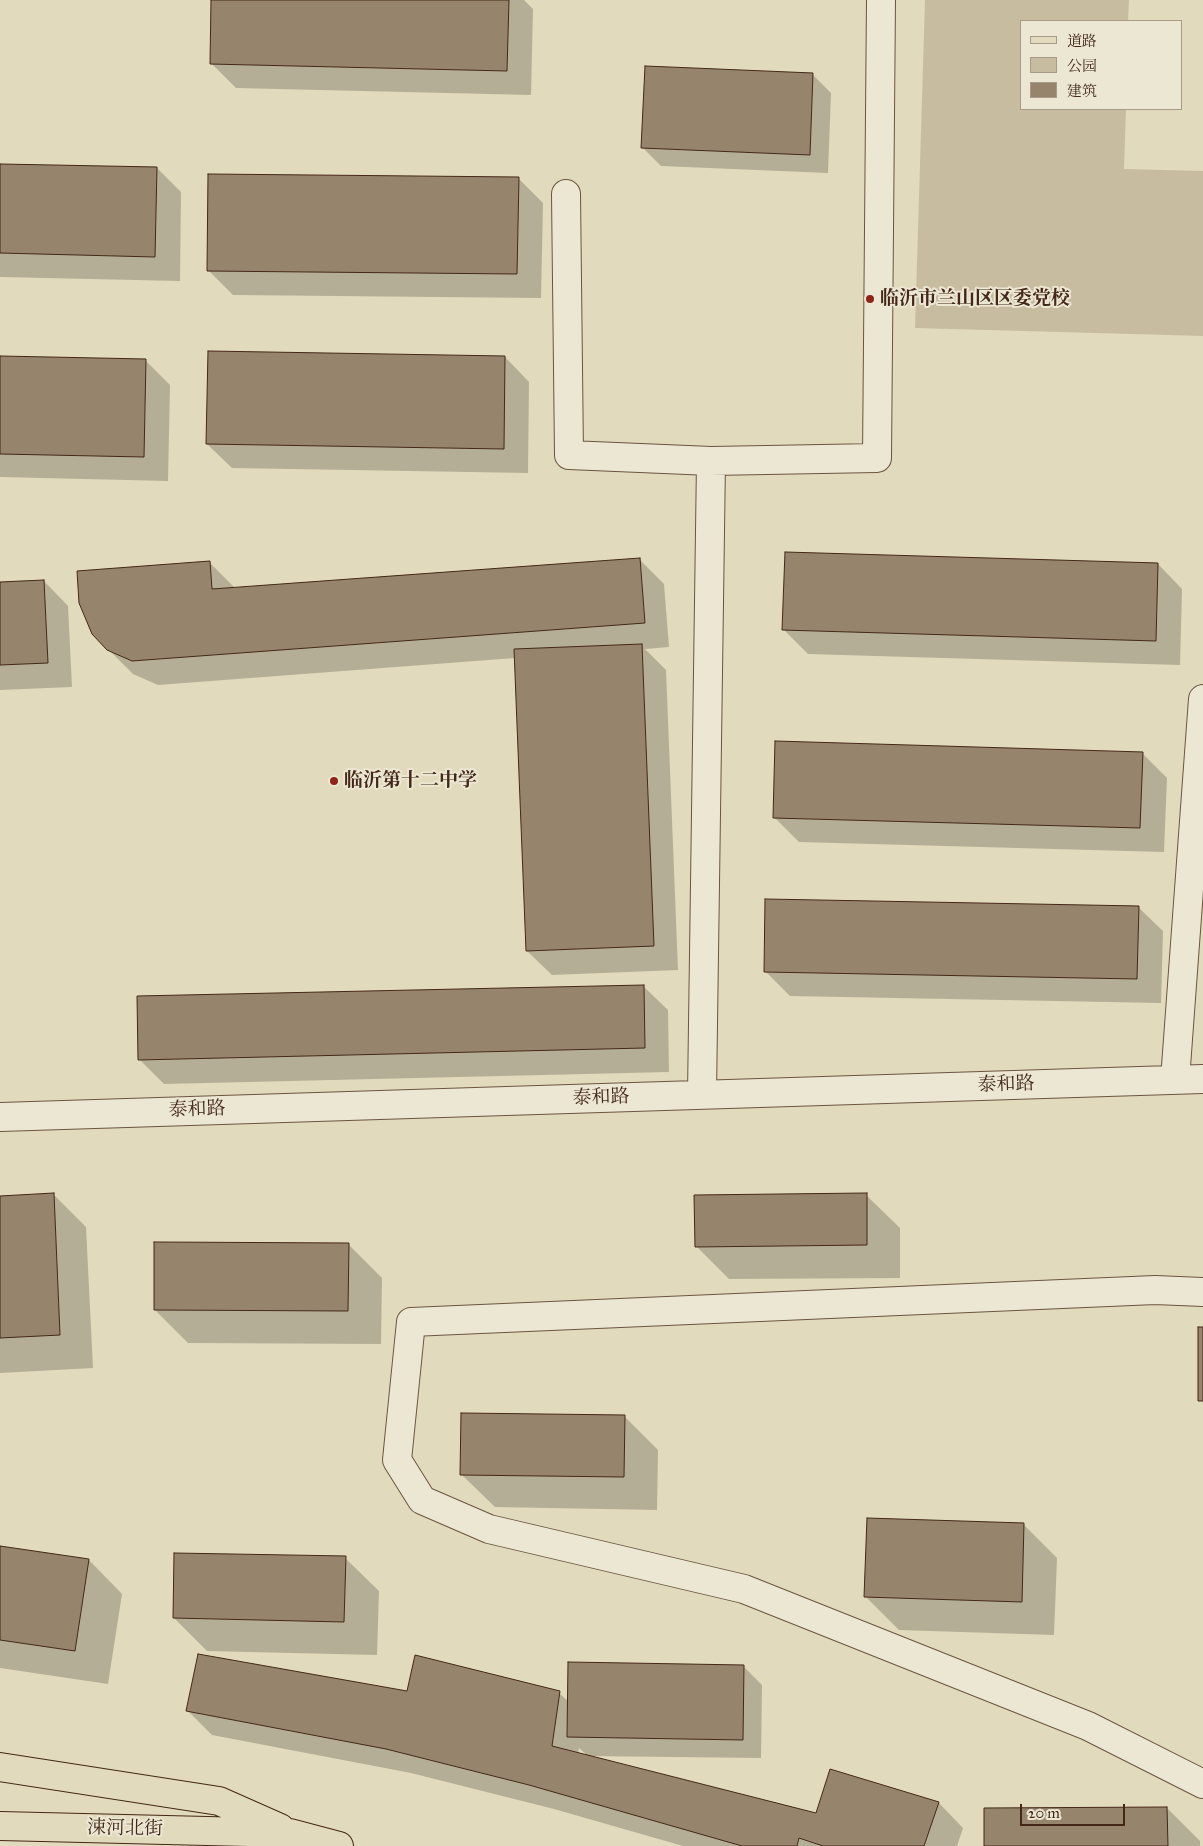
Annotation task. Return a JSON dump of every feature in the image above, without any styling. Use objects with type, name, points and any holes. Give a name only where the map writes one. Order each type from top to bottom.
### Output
[{"type":"main road","points":[[0,1767],[219,1801],[290,1833]]},
{"type":"main road","name":"涑河北街","points":[[0,1826],[290,1833],[339,1846]]},
{"type":"street","points":[[566,194],[569,456],[711,461],[877,458],[881,0]]},
{"type":"street","points":[[702,1094],[711,461]]},
{"type":"street","points":[[1175,1080],[1203,699]]},
{"type":"street","name":"泰和路","points":[[0,1117],[1203,1079]]},
{"type":"street","points":[[1203,1292],[1155,1290],[411,1322],[397,1460],[422,1500],[489,1530],[744,1588],[1088,1726],[1203,1784]]},
{"type":"green space","points":[[925,0],[1129,0],[1128,20],[1020,20],[1020,110],[1126,110],[1124,169],[1203,171],[1203,336],[915,328]]},
{"type":"building","points":[[211,0],[509,0],[507,71],[210,64]]},
{"type":"building","points":[[645,66],[813,73],[810,155],[641,148]]},
{"type":"building","points":[[0,164],[157,167],[155,257],[0,253]]},
{"type":"building","points":[[208,174],[519,177],[517,274],[207,271]]},
{"type":"building","points":[[208,351],[505,356],[504,449],[206,444]]},
{"type":"building","points":[[0,356],[146,359],[144,457],[0,454]]},
{"type":"building","points":[[785,552],[1158,563],[1156,641],[782,630]]},
{"type":"building","points":[[640,558],[645,623],[132,661],[107,650],[92,634],[79,603],[77,571],[210,561],[212,589]]},
{"type":"building","points":[[44,580],[48,663],[0,665],[0,582]]},
{"type":"building","points":[[642,644],[654,946],[526,951],[514,649]]},
{"type":"building","points":[[775,741],[1143,752],[1140,828],[773,818]]},
{"type":"building","points":[[765,899],[1139,906],[1137,979],[764,972]]},
{"type":"building","points":[[644,985],[645,1048],[138,1060],[137,996]]},
{"type":"building","points":[[54,1193],[60,1335],[0,1338],[0,1196]]},
{"type":"building","points":[[867,1193],[867,1245],[695,1247],[694,1195]]},
{"type":"building","points":[[154,1242],[349,1243],[348,1311],[154,1310]]},
{"type":"building","points":[[1198,1327],[1203,1327],[1203,1401],[1198,1401]]},
{"type":"building","points":[[461,1413],[625,1415],[624,1477],[460,1475]]},
{"type":"building","points":[[867,1518],[1024,1523],[1022,1602],[864,1597]]},
{"type":"building","points":[[0,1546],[89,1559],[75,1651],[0,1640]]},
{"type":"building","points":[[174,1553],[346,1556],[344,1622],[173,1618]]},
{"type":"building","points":[[198,1654],[407,1691],[415,1655],[560,1691],[552,1746],[816,1813],[830,1769],[939,1802],[924,1846],[823,1846],[799,1838],[797,1846],[742,1846],[529,1785],[386,1749],[186,1711]]},
{"type":"building","points":[[568,1662],[744,1665],[743,1740],[567,1737]]},
{"type":"building","points":[[1167,1807],[1168,1846],[984,1846],[984,1808]]},
{"type":"place","name":"临沂市兰山区区委党校","points":[[870,299]]},
{"type":"place","name":"临沂第十二中学","points":[[334,781]]}]
